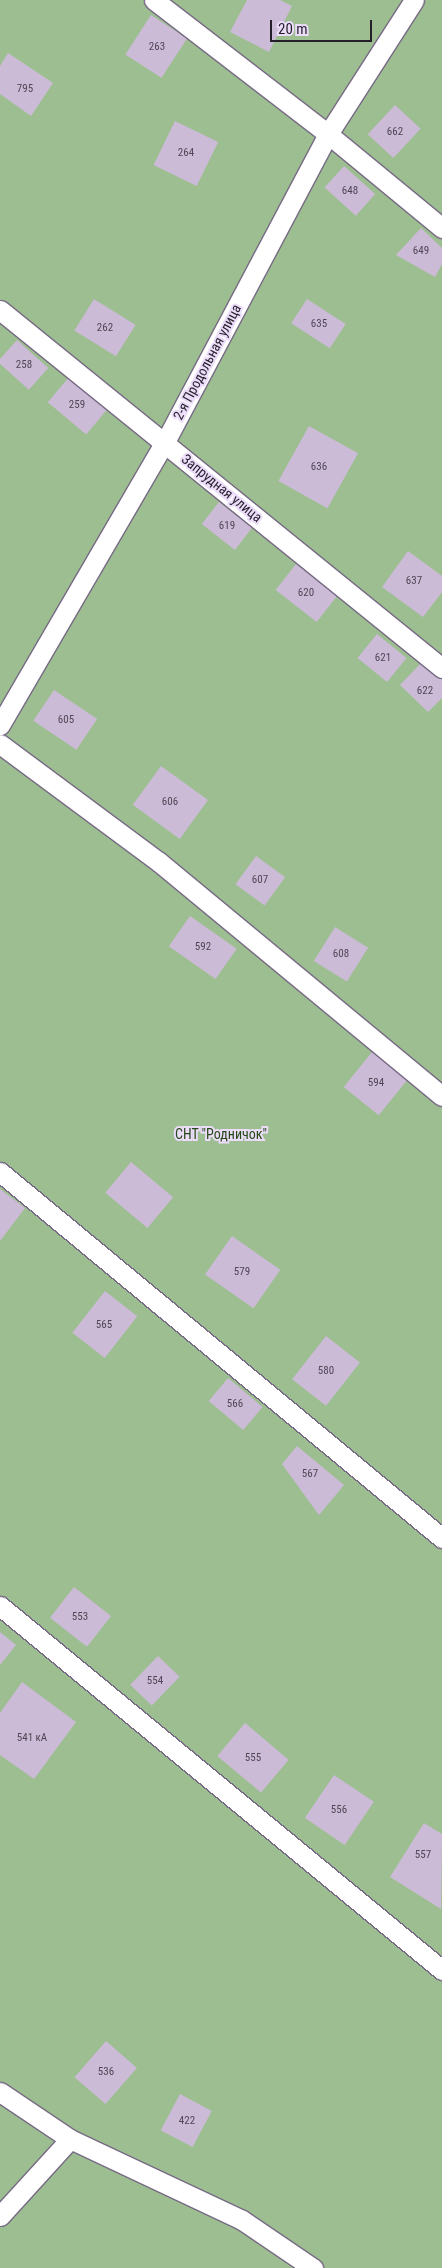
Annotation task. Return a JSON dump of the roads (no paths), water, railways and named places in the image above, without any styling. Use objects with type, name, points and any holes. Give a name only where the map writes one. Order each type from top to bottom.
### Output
[{"type":"lane","points":[[154,0],[328,134],[442,228]]},
{"type":"lane","name":"2-я Продольная улица","points":[[0,724],[165,442],[328,134],[414,0]]},
{"type":"lane","name":"Запрудная улица","points":[[0,310],[442,668]]},
{"type":"lane","points":[[0,744],[159,862],[442,1096]]},
{"type":"lane","points":[[0,1172],[442,1538]]},
{"type":"lane","points":[[0,1606],[442,1970]]},
{"type":"lane","points":[[0,2092],[70,2139],[242,2220],[314,2268]]},
{"type":"lane","points":[[0,2216],[70,2139]]},
{"type":"park label","name":"СНТ \"Родничок\"","points":[[221,1134]]}]
